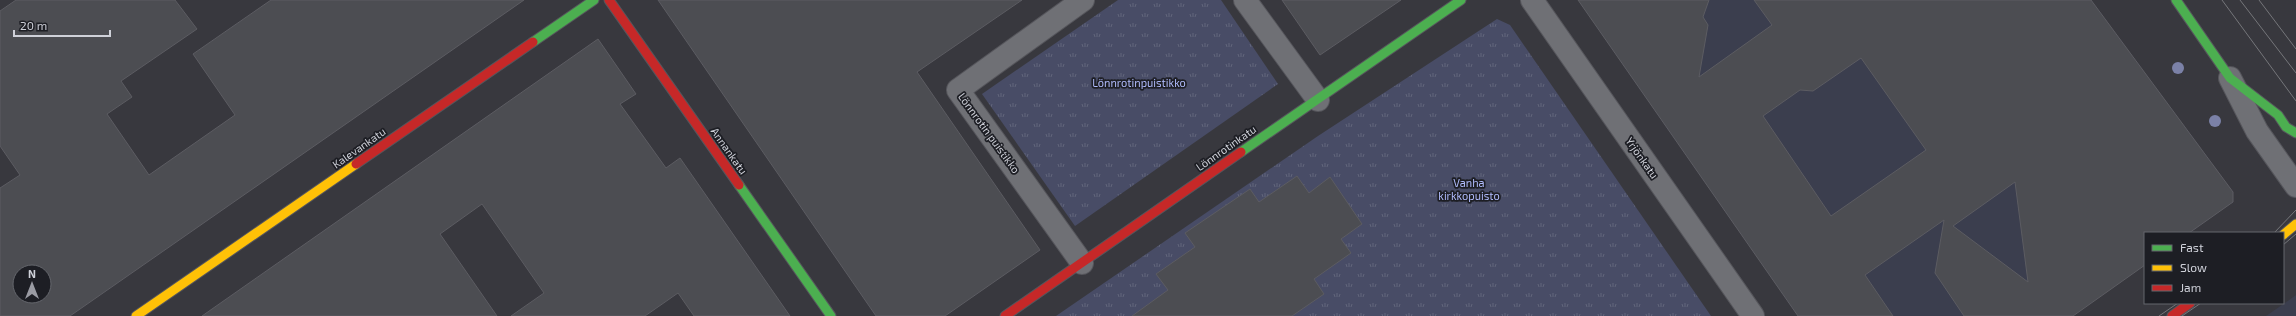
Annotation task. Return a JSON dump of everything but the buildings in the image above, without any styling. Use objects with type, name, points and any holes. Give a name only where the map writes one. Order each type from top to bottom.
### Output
[{"type":"street","name":"Kalevankatu","points":[[136,316],[594,0]]},
{"type":"street","name":"Annankatu","points":[[609,0],[831,316]]},
{"type":"street","name":"Lönnrotin puistikko","points":[[1082,263],[958,90],[1083,0]]},
{"type":"street","points":[[1245,0],[1318,100]]},
{"type":"street","name":"Lönnrotinkatu","points":[[1005,316],[1461,0]]},
{"type":"street","name":"Yrjönkatu","points":[[1532,0],[1754,316]]},
{"type":"street","points":[[2176,0],[2230,78],[2257,131],[2296,186]]},
{"type":"street","points":[[2230,78],[2278,115],[2286,127],[2296,133]]},
{"type":"street","points":[[2284,234],[2296,224]]},
{"type":"street","points":[[2172,316],[2189,304]]},
{"type":"shaded area","points":[[1578,0],[2091,0],[2233,192],[2233,202],[2190,232],[2144,232],[2144,234],[2073,316],[1798,316]]},
{"type":"shaded area","points":[[2296,295],[2296,316],[2266,316],[2284,304]]},
{"type":"green space","name":"Lönnrotinpuistikko","points":[[1118,0],[1221,0],[1278,84],[1075,226],[982,94]]},
{"type":"green space","name":"Vanha kirkkopuisto","points":[[1497,19],[1510,25],[1711,316],[1056,316],[1318,136]]},
{"type":"tram line","points":[[2222,0],[2296,101]]},
{"type":"tram line","points":[[2240,0],[2296,73]]},
{"type":"tram line","points":[[2259,0],[2296,49]]},
{"type":"tram line","points":[[2275,232],[2296,210]]},
{"type":"tram line","points":[[2284,244],[2296,234]]},
{"type":"tram line","points":[[2159,316],[2177,304]]},
{"type":"tram line","points":[[2182,316],[2200,304]]},
{"type":"traffic: fast","points":[[533,42],[594,0]]},
{"type":"traffic: fast","points":[[1241,152],[1461,0]]},
{"type":"traffic: fast","points":[[2176,0],[2230,78],[2278,115],[2286,127],[2296,133]]},
{"type":"traffic: fast","points":[[739,185],[831,316]]},
{"type":"traffic: slow","points":[[136,316],[356,164]]},
{"type":"traffic: slow","points":[[2284,234],[2296,224]]},
{"type":"traffic: jam","points":[[609,0],[739,185]]},
{"type":"traffic: jam","points":[[356,164],[533,42]]},
{"type":"traffic: jam","points":[[1005,316],[1241,152]]},
{"type":"traffic: jam","points":[[2172,316],[2189,304]]}]
